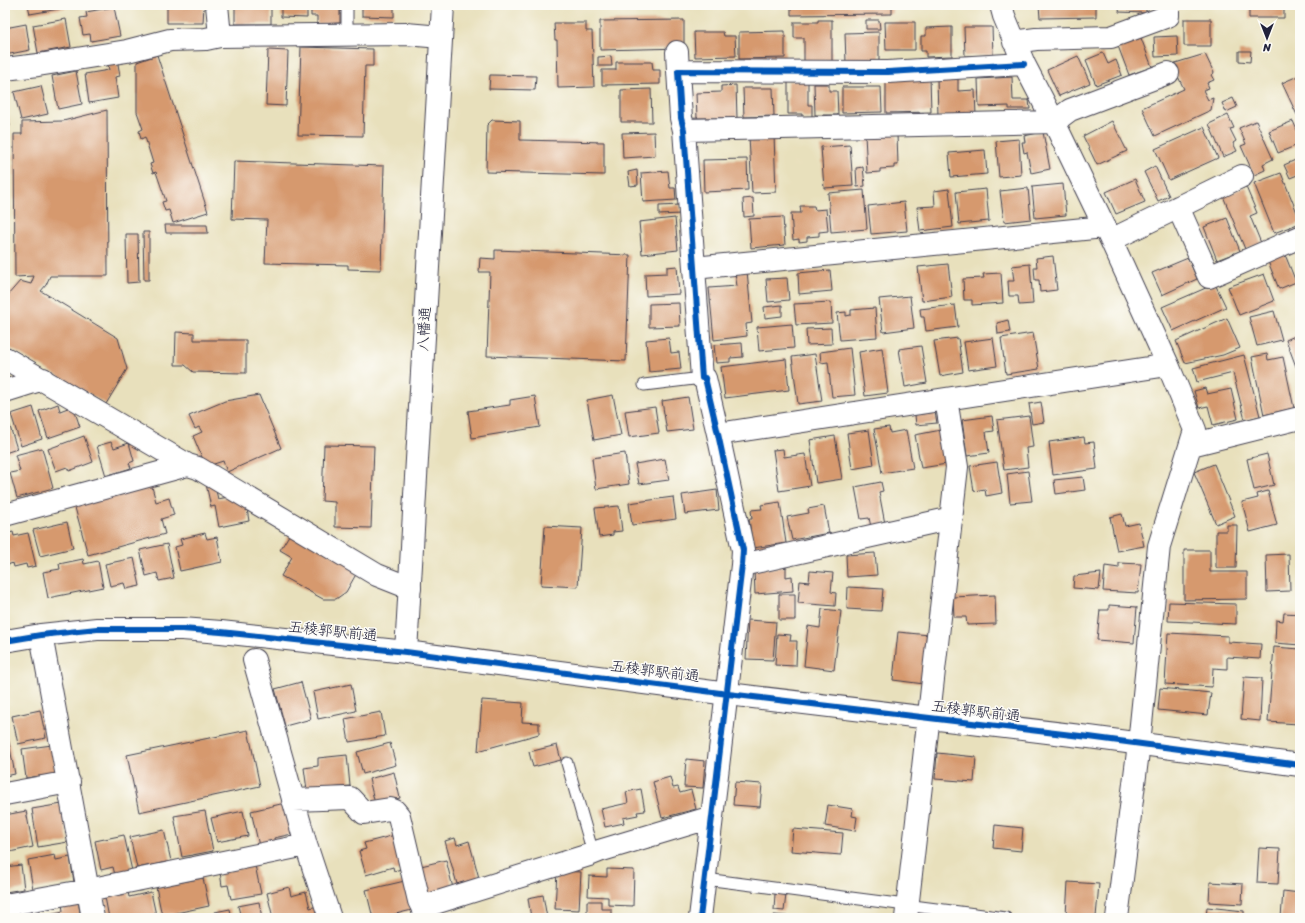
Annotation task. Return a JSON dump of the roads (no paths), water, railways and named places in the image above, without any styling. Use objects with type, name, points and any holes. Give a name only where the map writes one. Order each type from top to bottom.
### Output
[{"type":"street","points":[[217,5],[220,36]]},
{"type":"street","name":"八幡通","points":[[406,652],[443,5]]},
{"type":"street","points":[[1001,5],[1014,42],[1024,64],[1054,122],[1108,234],[1168,366],[1195,430],[1159,546],[1139,744],[1117,918]]},
{"type":"street","points":[[1014,42],[1036,39],[1111,37],[1168,16],[1168,5]]},
{"type":"street","points":[[5,68],[38,65],[127,51],[170,40],[220,36],[406,34],[441,37]]},
{"type":"street","points":[[700,918],[728,694],[743,550],[705,378],[702,378],[684,130],[681,118],[678,62],[888,72],[1024,64]]},
{"type":"street","points":[[684,130],[1054,122],[1070,110],[1168,73]]},
{"type":"street","points":[[694,268],[1108,234],[1178,207],[1242,176]]},
{"type":"street","points":[[1178,207],[1209,277],[1300,238]]},
{"type":"street","points":[[5,358],[188,465],[198,468],[377,575],[410,588]]},
{"type":"street","points":[[718,434],[1168,366]]},
{"type":"street","points":[[5,391],[43,379]]},
{"type":"street","points":[[907,912],[957,467],[946,399]]},
{"type":"street","points":[[1191,444],[1300,418]]},
{"type":"street","points":[[5,515],[188,465]]},
{"type":"street","points":[[742,565],[952,518]]},
{"type":"street","name":"五稜郭駅前通","points":[[5,641],[41,635],[97,629],[182,629],[221,632],[406,652],[728,694],[1300,765]]},
{"type":"street","points":[[41,635],[93,918]]},
{"type":"street","points":[[254,660],[306,845],[330,918]]},
{"type":"street","points":[[5,794],[69,782]]},
{"type":"street","points":[[293,800],[350,798],[364,813],[390,809],[395,810],[399,816],[419,901],[424,913],[593,853],[712,817]]},
{"type":"street","points":[[5,905],[88,890],[306,845]]},
{"type":"lane","points":[[347,5],[347,35]]},
{"type":"lane","points":[[644,385],[702,378]]},
{"type":"lane","points":[[567,763],[593,853]]},
{"type":"lane","points":[[705,879],[907,912],[1006,918]]}]
